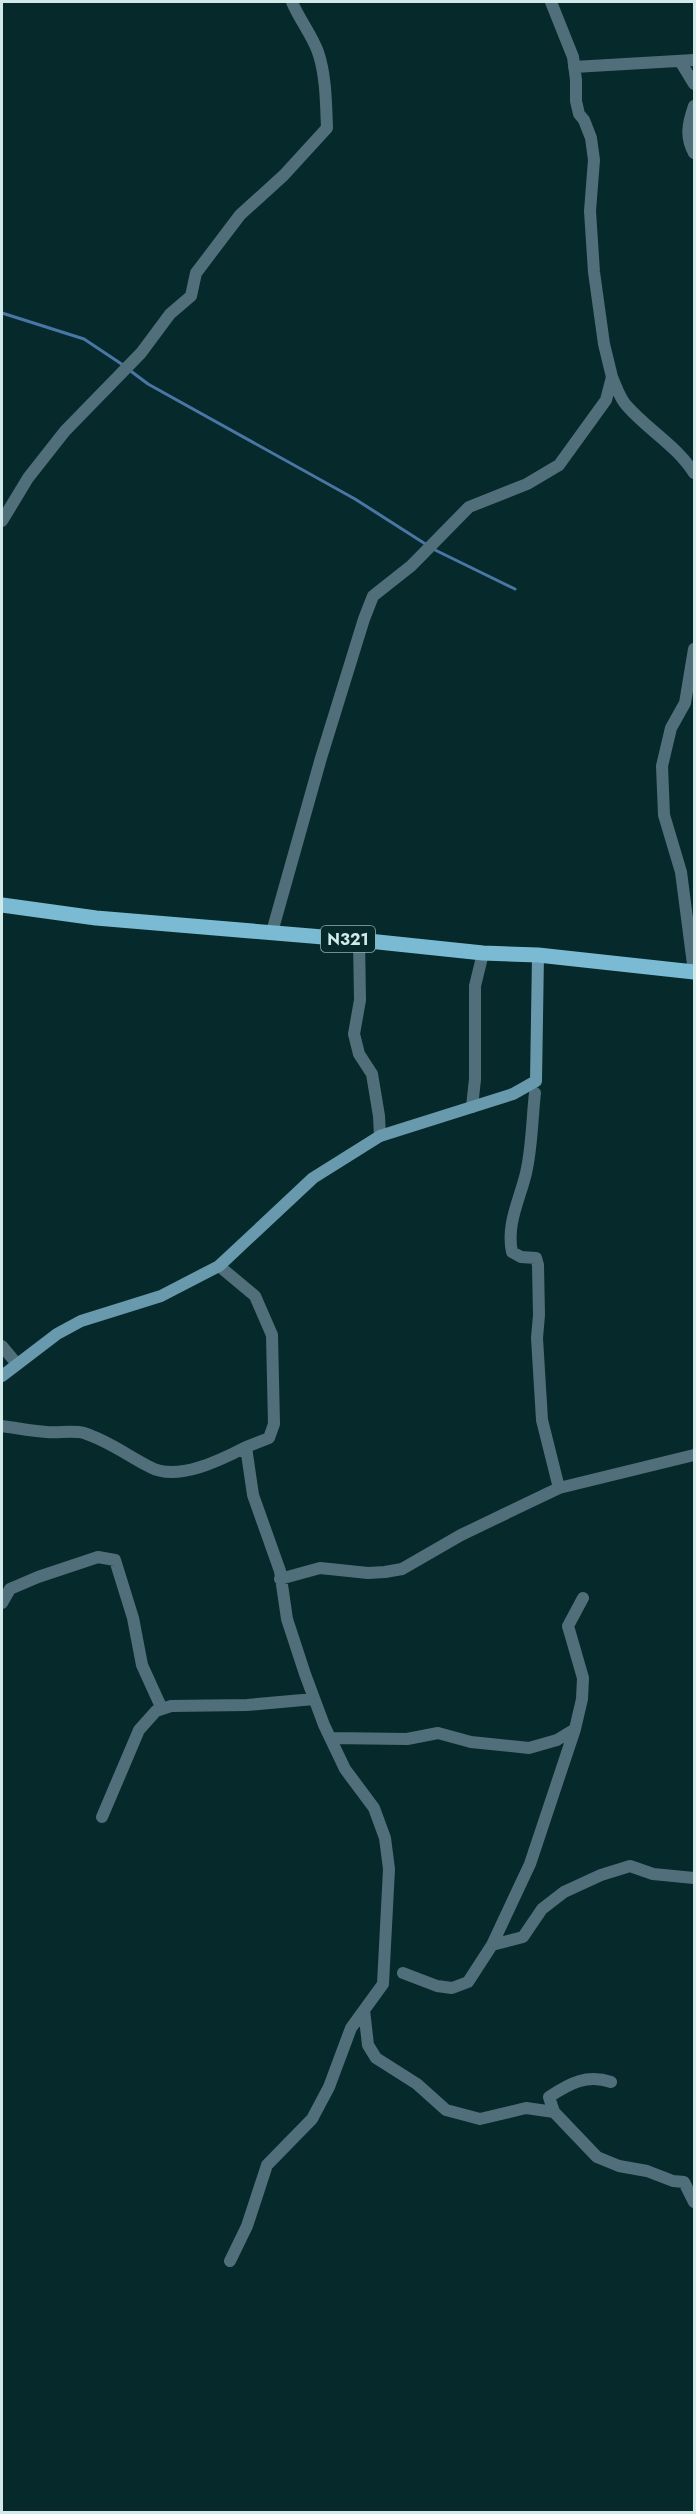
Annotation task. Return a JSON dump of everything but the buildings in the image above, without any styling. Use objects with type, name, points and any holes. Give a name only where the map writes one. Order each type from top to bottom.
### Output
[{"type":"main road","name":"N321","points":[[2,905],[96,918],[272,932],[483,953],[538,955],[694,972]]},
{"type":"street","points":[[2,521],[28,478],[65,431],[141,353],[170,314],[191,296],[196,273],[240,214],[284,176],[304,150],[327,128],[326,100],[318,52],[292,2]]},
{"type":"street","points":[[551,2],[563,28],[574,67],[579,114],[591,138],[594,160],[590,211],[594,272],[604,344],[612,377],[626,405],[689,464],[694,474]]},
{"type":"street","points":[[574,67],[694,60]]},
{"type":"street","points":[[680,61],[694,84]]},
{"type":"street","points":[[694,106],[688,123],[689,143],[694,153]]},
{"type":"street","points":[[272,932],[321,758],[373,596],[381,587],[411,566],[469,507],[527,484],[559,465],[606,400],[612,377]]},
{"type":"street","points":[[694,649],[686,704],[671,728],[662,766],[664,815],[681,872],[694,972]]},
{"type":"street","points":[[359,940],[360,1000],[354,1034],[359,1054],[372,1074],[380,1116],[380,1136]]},
{"type":"street","points":[[472,1107],[475,1079],[475,986],[483,953]]},
{"type":"street","points":[[2,1376],[57,1335],[81,1321],[161,1296],[219,1266],[313,1179],[380,1136],[513,1094],[536,1082],[538,955]]},
{"type":"street","points":[[535,1093],[527,1172],[509,1240],[512,1251],[521,1257],[536,1258],[538,1265],[537,1338],[542,1420],[559,1488]]},
{"type":"street","points":[[2,1426],[48,1432],[82,1433],[113,1444],[148,1467],[167,1472],[216,1462],[269,1438],[274,1424],[273,1340],[255,1296],[219,1266]]},
{"type":"street","points":[[2,1346],[16,1364]]},
{"type":"street","points":[[230,2261],[246,2226],[267,2165],[315,2113],[329,2087],[346,2037],[383,1984],[389,1869],[385,1838],[374,1808],[345,1769],[314,1699],[287,1618],[280,1579],[254,1495],[246,1447]]},
{"type":"street","points":[[280,1579],[320,1568],[368,1573],[402,1569],[461,1536],[559,1488],[694,1455]]},
{"type":"street","points":[[2,1603],[10,1588],[38,1577],[98,1557],[115,1560],[133,1618],[142,1665],[162,1709]]},
{"type":"street","points":[[403,1973],[437,1986],[452,1988],[468,1982],[492,1945],[530,1864],[575,1729],[582,1700],[583,1678],[568,1626],[583,1598]]},
{"type":"street","points":[[102,1817],[139,1730],[156,1711],[171,1706],[248,1706],[314,1699]]},
{"type":"street","points":[[331,1738],[407,1739],[438,1733],[471,1742],[529,1748],[557,1740],[575,1729]]},
{"type":"street","points":[[492,1945],[524,1937],[542,1909],[564,1892],[601,1875],[630,1866],[653,1874],[694,1878]]},
{"type":"street","points":[[364,2010],[369,2045],[376,2058],[417,2084],[446,2110],[480,2119],[526,2108],[554,2112]]},
{"type":"street","points":[[611,2082],[596,2077],[577,2082],[557,2092],[549,2097],[554,2112],[597,2157],[619,2166],[647,2171],[673,2181],[684,2182],[694,2202]]},
{"type":"waterway","points":[[2,313],[84,339],[123,365]]},
{"type":"waterway","points":[[128,369],[148,384],[355,499],[427,545]]},
{"type":"waterway","points":[[433,549],[515,589]]}]
